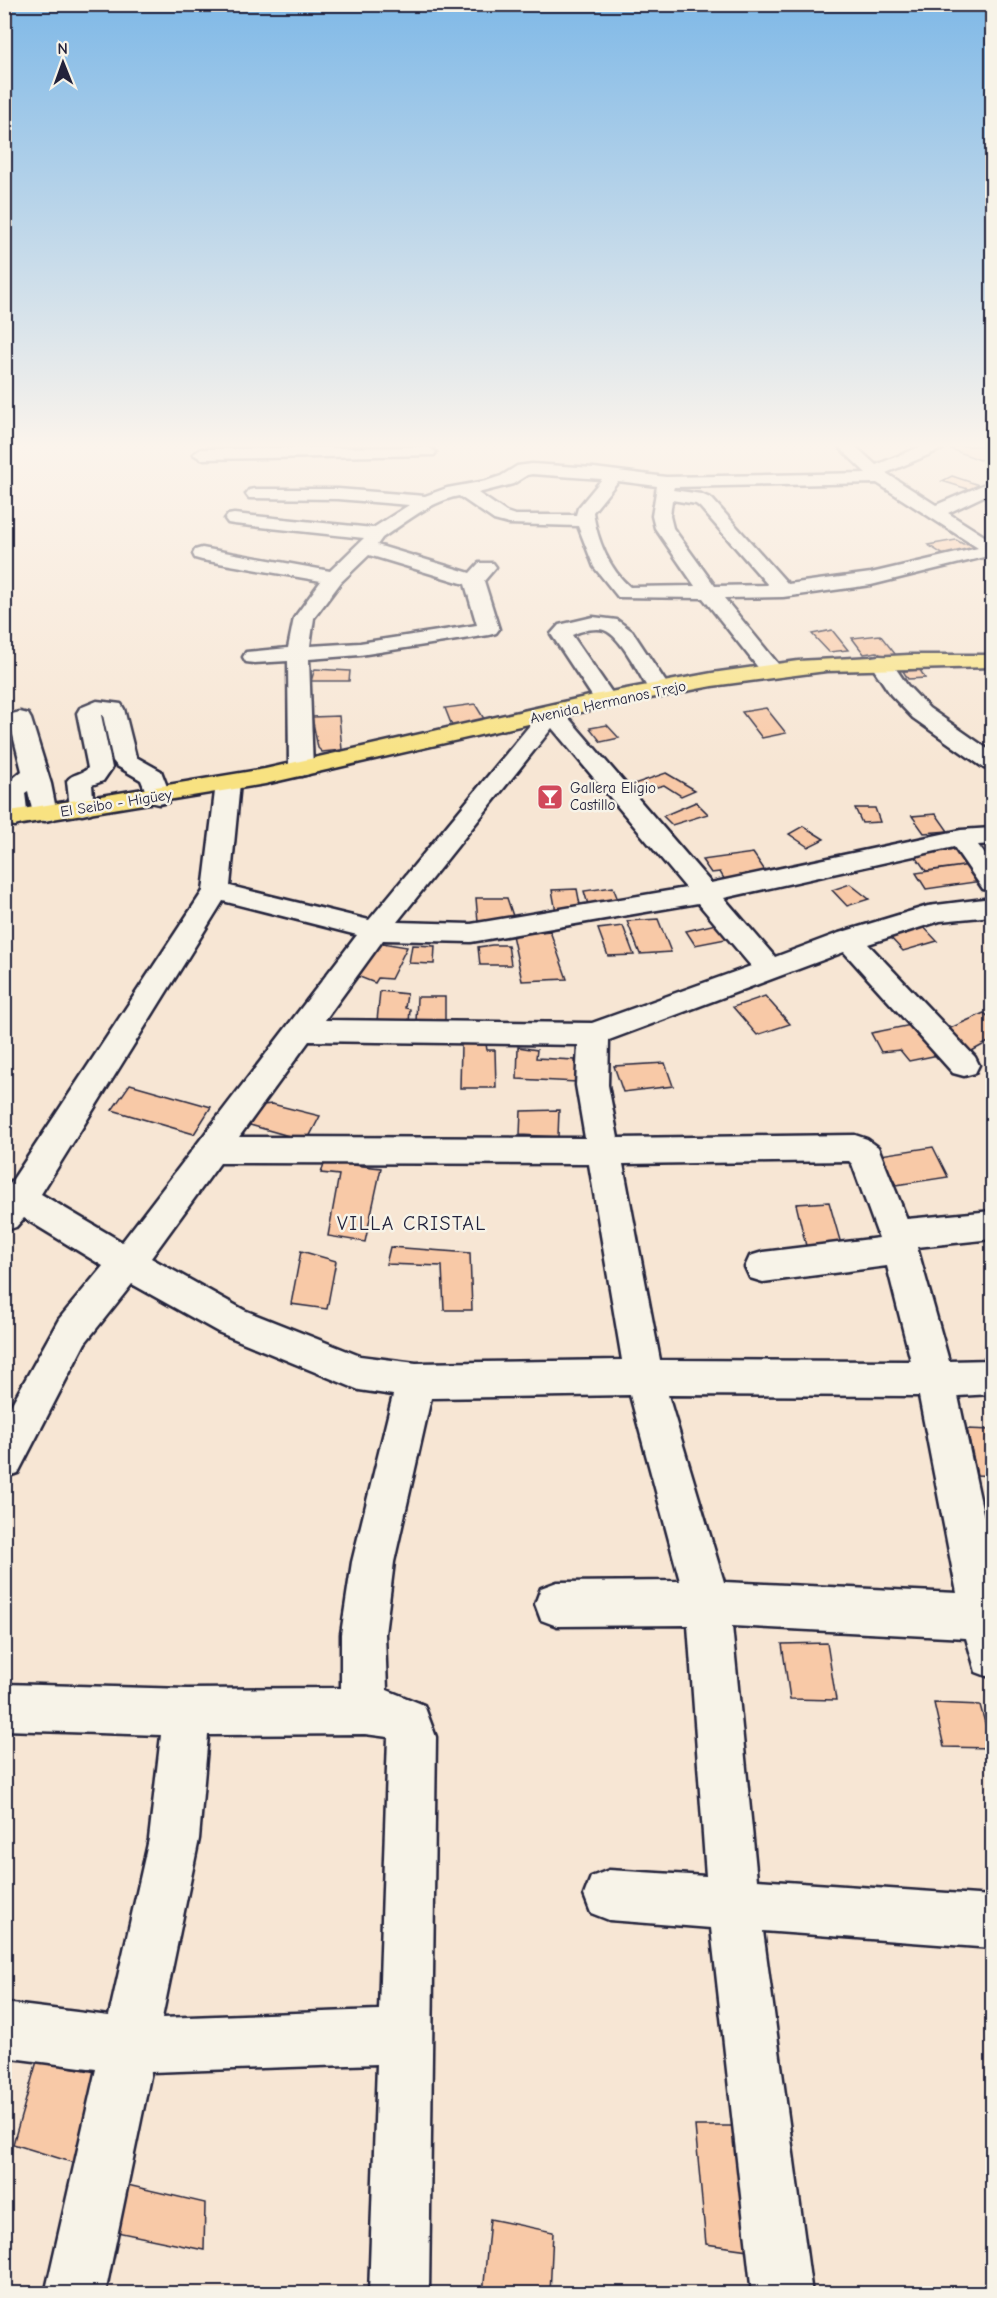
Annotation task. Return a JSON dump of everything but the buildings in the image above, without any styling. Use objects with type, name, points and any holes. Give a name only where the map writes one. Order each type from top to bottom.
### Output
[{"type":"main road","name":"Avenida Hermanos Trejo","points":[[228,783],[301,769],[606,700],[772,670],[880,662],[993,661]]},
{"type":"main road","name":"El Seibo - Higüey","points":[[10,819],[159,797],[228,783]]},
{"type":"street","points":[[301,769],[298,654],[304,618],[334,578],[359,553]]},
{"type":"street","points":[[255,657],[360,649],[489,629],[480,574],[411,553]]},
{"type":"street","points":[[596,553],[625,593],[783,591],[871,579],[976,553]]},
{"type":"street","points":[[682,553],[709,592],[772,670]]},
{"type":"street","points":[[750,553],[783,591]]},
{"type":"street","points":[[202,554],[334,578]]},
{"type":"street","points":[[606,700],[561,634],[566,629],[593,622],[610,624],[625,635],[660,690]]},
{"type":"street","points":[[880,662],[899,690],[921,713],[993,763]]},
{"type":"street","points":[[82,808],[79,781],[94,776],[100,768],[88,713],[97,708],[113,709],[125,761]]},
{"type":"street","points":[[4,1459],[72,1331],[127,1263],[375,931],[552,713],[770,970]]},
{"type":"street","points":[[20,719],[39,784],[45,814]]},
{"type":"street","points":[[99,763],[125,761],[152,777],[159,797]]},
{"type":"street","points":[[10,819],[13,791],[34,773]]},
{"type":"street","points":[[228,783],[216,891],[12,1208],[127,1263],[241,1325],[359,1373],[416,1381],[644,1377],[935,1379],[993,1377]]},
{"type":"street","points":[[216,891],[375,931],[471,933],[706,893],[961,838],[993,836]]},
{"type":"street","points":[[961,838],[993,883]]},
{"type":"street","points":[[301,1030],[594,1034],[849,940],[938,912],[993,908]]},
{"type":"street","points":[[849,940],[964,1065]]},
{"type":"street","points":[[594,1034],[592,1085],[644,1377],[708,1603],[734,1903],[782,2294]]},
{"type":"street","points":[[210,1150],[603,1151],[855,1148],[866,1156],[898,1243],[935,1379],[990,1630],[708,1603],[556,1604]]},
{"type":"street","points":[[763,1267],[993,1225]]},
{"type":"street","points":[[365,1711],[363,1634],[373,1562],[416,1381]]},
{"type":"street","points":[[4,1707],[187,1712],[365,1711],[392,1714],[407,1722],[412,1737],[399,2294]]},
{"type":"street","points":[[75,2294],[174,1839],[187,1712]]},
{"type":"street","points":[[609,1895],[993,1922]]},
{"type":"street","points":[[4,2030],[129,2046],[405,2036]]},
{"type":"place","name":"Gallera Eligio Castillo","points":[[550,797]]},
{"type":"district","name":"VILLA CRISTAL","points":[[412,1223]]}]
